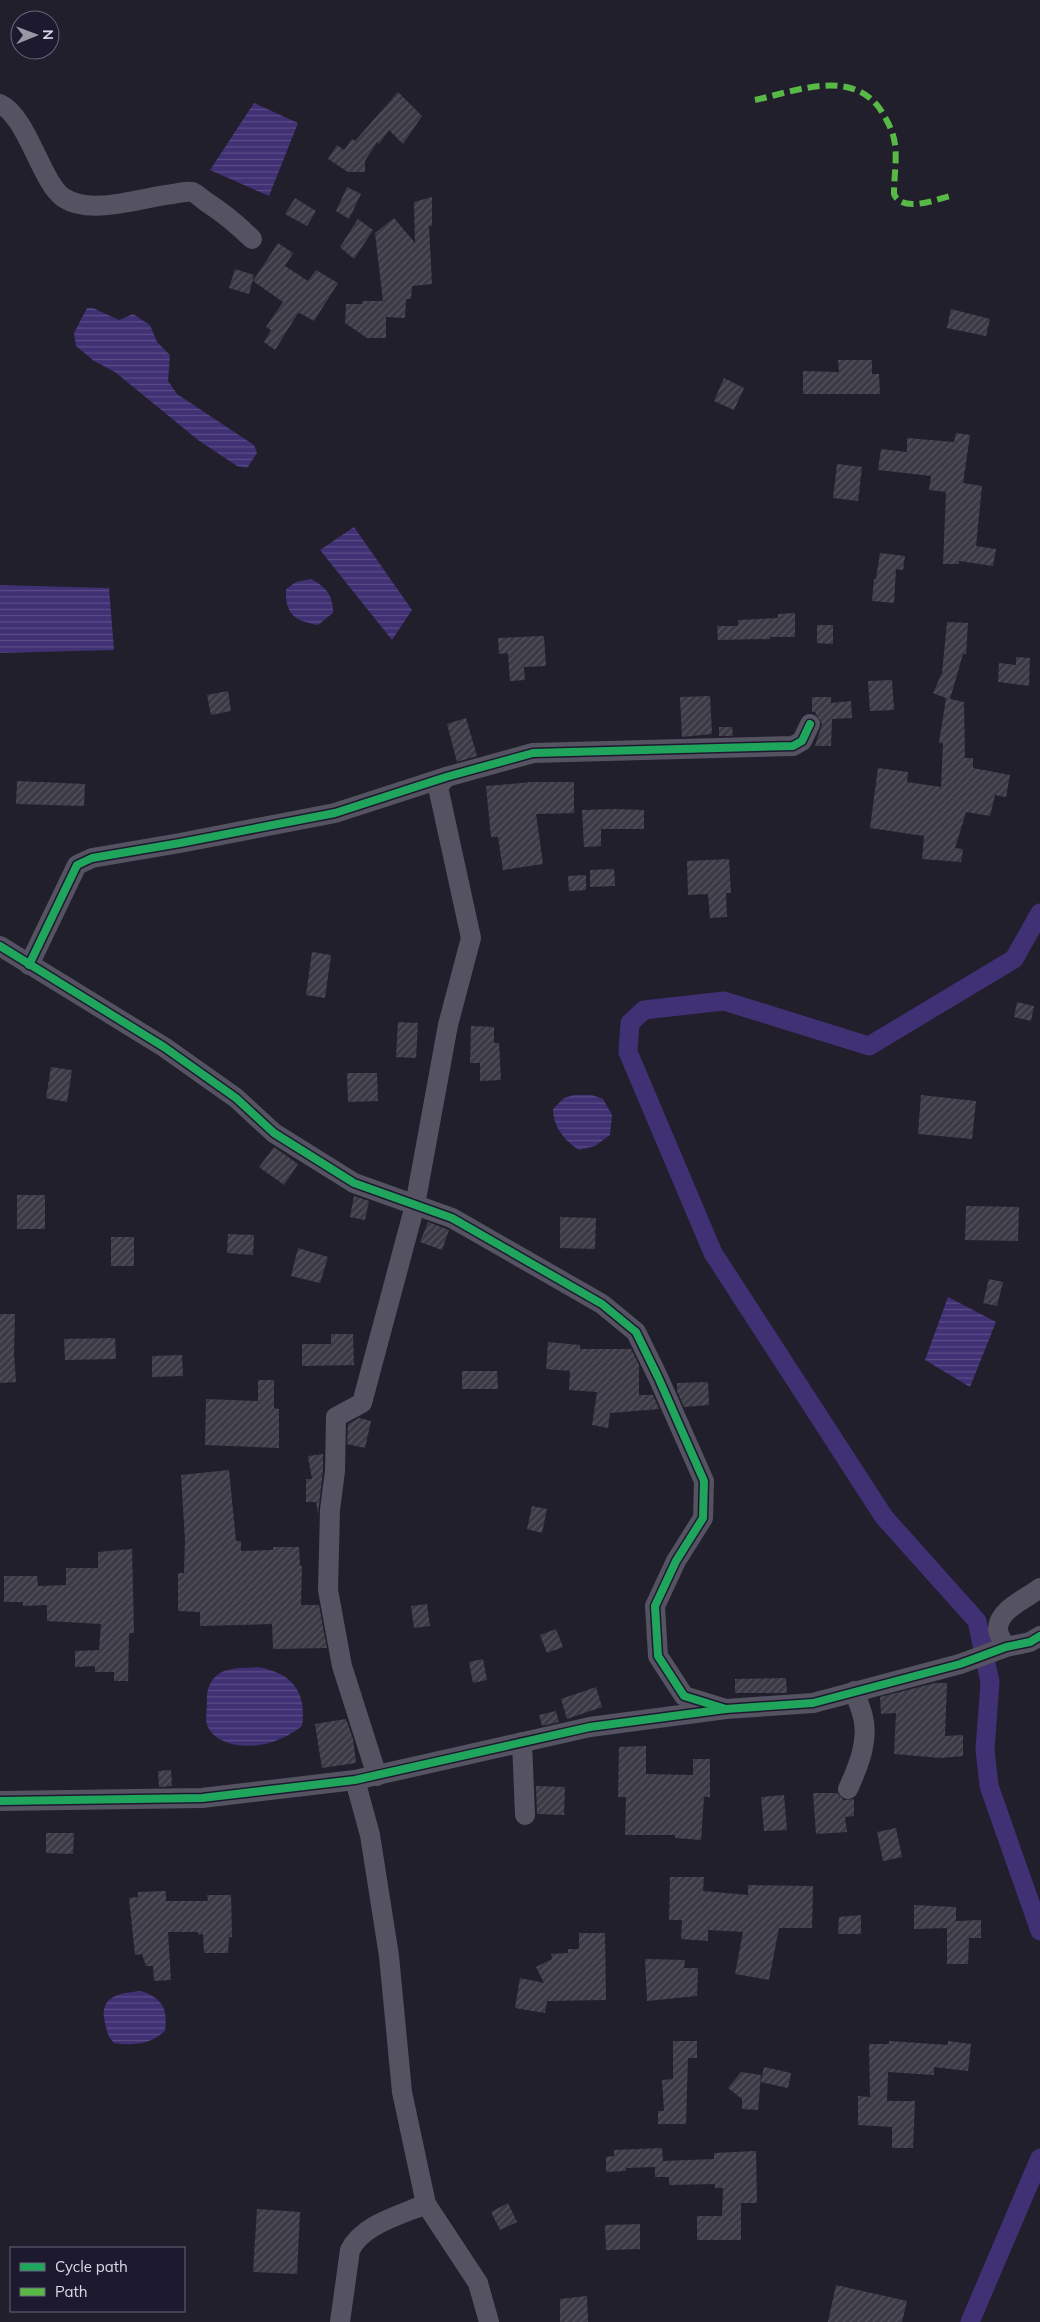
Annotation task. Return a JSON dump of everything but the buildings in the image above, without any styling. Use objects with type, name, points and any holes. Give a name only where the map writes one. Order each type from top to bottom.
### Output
[{"type":"street","points":[[0,104],[7,107],[28,139],[52,183],[64,198],[84,204],[110,206],[154,196],[192,192],[231,218],[252,239]]},
{"type":"street","points":[[29,965],[77,865],[92,858],[180,844],[335,813],[446,777],[533,753],[793,746],[802,741],[810,724]]},
{"type":"street","points":[[377,1776],[342,1666],[328,1590],[330,1510],[335,1472],[336,1417],[362,1403],[415,1205],[448,1025],[471,938],[438,787],[446,777]]},
{"type":"street","points":[[0,946],[164,1046],[236,1098],[274,1133],[354,1183],[452,1218],[602,1304],[636,1332],[672,1407],[704,1481],[703,1518],[676,1561],[655,1606],[658,1656],[684,1696],[726,1709]]},
{"type":"street","points":[[1006,1647],[998,1632],[999,1622],[1005,1613],[1040,1588]]},
{"type":"street","points":[[0,1801],[202,1798],[355,1780],[590,1727],[726,1709],[813,1703],[960,1664],[1006,1647],[1030,1642],[1040,1636]]},
{"type":"street","points":[[848,1789],[860,1761],[864,1736],[864,1718],[854,1691]]},
{"type":"street","points":[[522,1742],[525,1815]]},
{"type":"street","points":[[355,1780],[370,1835],[386,1938],[402,2092],[426,2204],[478,2283],[489,2322]]},
{"type":"street","points":[[340,2322],[350,2250],[355,2239],[366,2231],[426,2204]]},
{"type":"shaded area","points":[[254,103],[298,123],[269,196],[210,170]]},
{"type":"shaded area","points":[[87,308],[93,308],[119,320],[133,314],[150,325],[157,342],[170,355],[168,381],[177,394],[254,445],[257,453],[247,468],[237,466],[198,440],[115,372],[94,361],[76,346],[74,333]]},
{"type":"shaded area","points":[[354,527],[412,610],[392,640],[320,550]]},
{"type":"shaded area","points":[[311,579],[328,592],[333,607],[333,613],[318,625],[297,618],[287,605],[286,589],[296,582]]},
{"type":"shaded area","points":[[0,585],[109,588],[114,650],[0,653]]},
{"type":"shaded area","points":[[574,1095],[592,1095],[603,1099],[612,1115],[610,1135],[595,1146],[579,1150],[561,1133],[555,1122],[553,1109],[564,1098]]},
{"type":"shaded area","points":[[948,1297],[996,1322],[970,1387],[925,1360]]},
{"type":"shaded area","points":[[258,1667],[280,1674],[294,1685],[302,1702],[302,1726],[284,1737],[255,1746],[236,1745],[218,1738],[212,1733],[206,1723],[207,1694],[211,1682],[224,1671]]},
{"type":"shaded area","points":[[141,1991],[154,1997],[162,2005],[166,2023],[165,2031],[154,2039],[141,2043],[114,2043],[106,2029],[105,2007],[112,1998],[126,1993]]},
{"type":"waterway","points":[[1040,913],[1014,959],[869,1046],[724,1001],[644,1010],[630,1023],[628,1052],[713,1253],[884,1517],[977,1621],[990,1682],[985,1749],[989,1786],[1040,1931]]},
{"type":"waterway","points":[[970,2322],[1040,2158]]},
{"type":"marked path","points":[[755,100],[823,86],[840,86],[856,90],[870,98],[882,112],[892,131],[896,150],[894,194],[898,200],[904,203],[919,204],[950,196]]},
{"type":"cycle path","points":[[29,965],[77,865],[92,858],[335,813],[446,777],[533,753],[793,746],[802,741],[810,724]]},
{"type":"cycle path","points":[[0,946],[164,1047],[236,1098],[274,1133],[354,1183],[452,1218],[602,1304],[636,1332],[704,1481],[703,1518],[676,1561],[655,1606],[658,1656],[684,1696],[726,1709]]},
{"type":"cycle path","points":[[0,1801],[202,1798],[355,1780],[590,1727],[726,1709],[813,1703],[960,1664],[1006,1647],[1030,1642],[1040,1636]]}]
